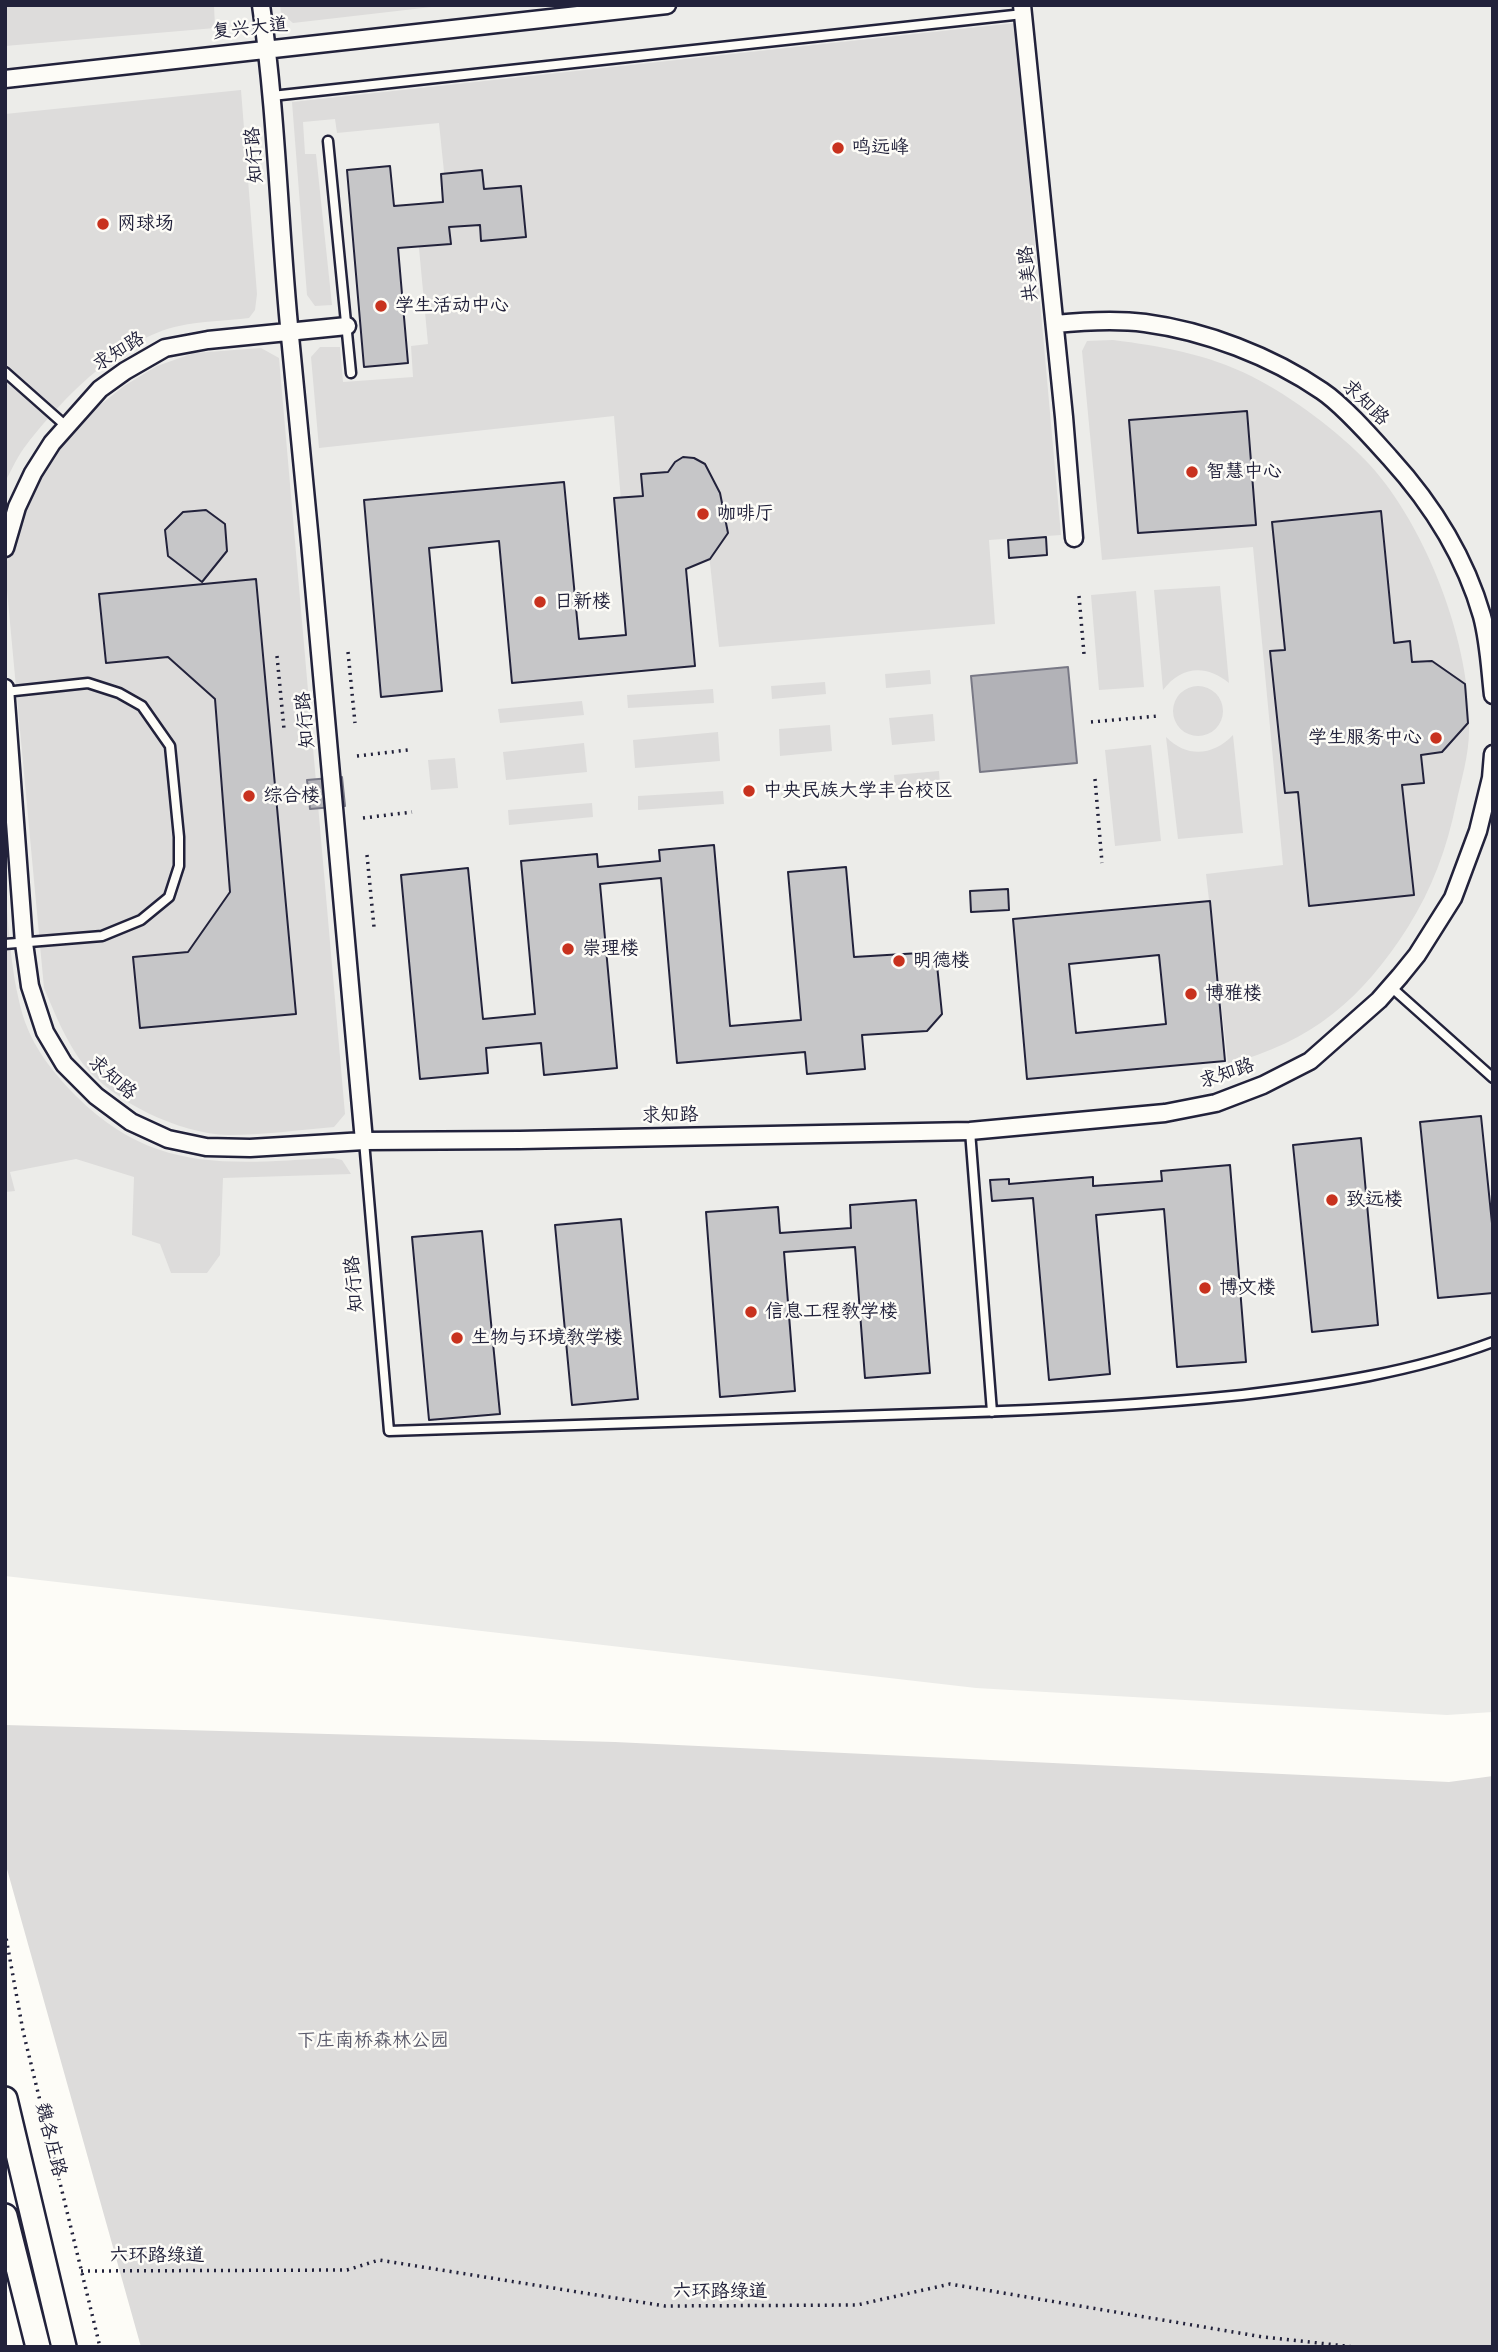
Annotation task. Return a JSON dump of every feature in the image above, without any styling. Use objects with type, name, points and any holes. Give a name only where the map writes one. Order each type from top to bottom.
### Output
[{"type":"main road","name":"魏各庄路","points":[[5,2099],[64,2347]]},
{"type":"main road","points":[[5,2216],[38,2347]]},
{"type":"street","name":"知行路","points":[[261,5],[268,48],[290,332],[364,1140]]},
{"type":"street","name":"复兴大道","points":[[5,79],[667,5]]},
{"type":"street","name":"共美路","points":[[1023,9],[1074,538]]},
{"type":"street","name":"求知路","points":[[1055,324],[1096,320],[1145,323],[1180,330],[1237,347],[1275,363],[1324,392],[1415,485],[1449,538],[1471,584],[1490,646],[1493,695]]},
{"type":"street","name":"求知路","points":[[5,548],[17,507],[33,473],[52,443],[100,389],[165,348],[208,340],[347,326]]},
{"type":"street","name":"求知路","points":[[5,690],[11,848],[30,986],[46,1032],[64,1064],[96,1096],[131,1122],[168,1139],[206,1147],[250,1148],[364,1140],[520,1140],[970,1131],[1165,1113],[1216,1103],[1264,1085],[1310,1061],[1333,1043],[1391,986],[1417,955],[1453,898],[1478,831],[1491,778],[1493,754]]},
{"type":"lane","points":[[272,96],[1023,9]]},
{"type":"lane","points":[[328,141],[351,373]]},
{"type":"lane","points":[[5,372],[66,426]]},
{"type":"lane","points":[[5,690],[88,683],[118,693],[142,706],[170,746],[179,836],[179,866],[169,897],[141,920],[102,936],[5,944]]},
{"type":"lane","points":[[1391,986],[1493,1078]]},
{"type":"lane","points":[[970,1131],[992,1412],[1155,1404],[1287,1390],[1373,1376],[1493,1342]]},
{"type":"lane","name":"知行路","points":[[364,1140],[388,1431],[992,1412]]},
{"type":"path","points":[[1079,596],[1084,654]]},
{"type":"path","points":[[348,652],[355,723]]},
{"type":"path","points":[[277,656],[284,729]]},
{"type":"path","points":[[1091,722],[1158,716]]},
{"type":"path","points":[[357,756],[408,750]]},
{"type":"path","points":[[1095,779],[1102,863]]},
{"type":"path","points":[[363,818],[412,812]]},
{"type":"path","points":[[367,855],[374,927]]},
{"type":"path","name":"魏各庄路","points":[[5,1931],[23,2031],[100,2347]]},
{"type":"path","name":"六环路绿道","points":[[82,2270],[347,2270],[379,2260],[665,2306],[857,2305],[950,2284],[1263,2337],[1355,2347]]},
{"type":"shaded area","name":"中央民族大学丰台校区","points":[[5,5],[1493,5],[1493,1712],[1447,1715],[976,1688],[5,1576]]},
{"type":"shaded area","points":[[1068,667],[1077,763],[980,772],[971,676]]},
{"type":"shaded area","points":[[342,777],[345,806],[310,809],[307,780]]},
{"type":"green space","points":[[5,5],[214,5],[215,28],[5,46]]},
{"type":"green space","points":[[280,5],[449,5],[293,23],[281,13]]},
{"type":"green space","points":[[1015,23],[1061,535],[989,540],[995,624],[719,647],[704,507],[622,513],[614,416],[319,448],[311,357],[320,347],[340,347],[343,382],[413,377],[411,346],[428,344],[417,227],[448,211],[439,123],[337,133],[335,119],[303,122],[305,154],[316,154],[332,305],[315,306],[307,295],[292,102]]},
{"type":"green space","points":[[241,90],[257,294],[255,310],[249,318],[188,324],[157,333],[115,357],[57,408],[21,453],[5,482],[5,114]]},
{"type":"green space","points":[[1113,340],[1183,352],[1234,368],[1298,404],[1357,452],[1390,490],[1410,520],[1442,589],[1463,662],[1468,698],[1469,740],[1466,759],[1443,852],[1417,913],[1372,976],[1332,1014],[1285,1043],[1228,1064],[1206,874],[1283,865],[1253,547],[1102,560],[1082,351],[1087,341]]},
{"type":"green space","points":[[261,348],[279,358],[345,1114],[334,1127],[228,1135],[189,1129],[169,1122],[129,1103],[112,1091],[96,1078],[77,1055],[44,988],[5,569],[22,507],[55,450],[89,414],[124,386],[157,366],[194,353]]},
{"type":"green space","points":[[1220,586],[1229,683],[1212,673],[1194,670],[1178,676],[1163,690],[1154,590]]},
{"type":"green space","points":[[1136,591],[1144,687],[1099,690],[1091,595]]},
{"type":"green space","points":[[930,670],[931,684],[886,688],[885,674]]},
{"type":"green space","points":[[825,682],[826,694],[772,699],[771,686]]},
{"type":"green space","points":[[1198,686],[1215,694],[1223,711],[1215,728],[1198,736],[1181,728],[1173,711],[1181,694]]},
{"type":"green space","points":[[713,689],[714,703],[628,708],[627,695]]},
{"type":"green space","points":[[582,701],[584,715],[500,723],[498,709]]},
{"type":"green space","points":[[933,714],[935,741],[892,745],[889,718]]},
{"type":"green space","points":[[830,725],[832,751],[780,756],[779,729]]},
{"type":"green space","points":[[718,732],[720,761],[635,768],[633,740]]},
{"type":"green space","points":[[1233,735],[1243,833],[1178,839],[1166,737],[1183,748],[1200,752],[1217,747]]},
{"type":"green space","points":[[584,743],[587,772],[506,780],[503,752]]},
{"type":"green space","points":[[1151,745],[1161,841],[1115,846],[1105,750]]},
{"type":"green space","points":[[455,758],[458,788],[431,790],[428,760]]},
{"type":"green space","points":[[939,771],[940,785],[895,789],[894,775]]},
{"type":"green space","points":[[834,780],[835,793],[781,797],[780,785]]},
{"type":"green space","points":[[723,791],[724,804],[638,810],[638,796]]},
{"type":"green space","points":[[592,803],[593,817],[509,825],[508,810]]},
{"type":"green space","points":[[5,886],[14,972],[20,1006],[29,1032],[46,1062],[61,1080],[106,1122],[135,1140],[165,1152],[228,1161],[333,1158],[342,1160],[351,1174],[223,1178],[220,1255],[207,1273],[171,1273],[160,1244],[132,1235],[134,1177],[76,1159],[10,1172],[15,1191],[5,1192]]},
{"type":"green space","name":"下庄南桥森林公园","points":[[5,1725],[615,1742],[1449,1782],[1493,1776],[1493,2347],[141,2347],[5,1862]]},
{"type":"building","name":"学生活动中心","points":[[390,166],[394,206],[443,202],[441,174],[482,170],[484,189],[521,186],[526,237],[481,241],[480,225],[449,227],[451,244],[398,248],[408,363],[364,367],[347,170]]},
{"type":"building","name":"智慧中心","points":[[1247,411],[1256,525],[1138,533],[1129,420]]},
{"type":"building","name":"日新楼","points":[[683,457],[694,458],[705,464],[720,493],[728,533],[710,559],[686,569],[695,666],[512,683],[499,541],[429,548],[442,691],[381,697],[364,500],[564,482],[579,639],[626,635],[614,498],[643,496],[641,474],[668,472],[675,462]]},
{"type":"building","points":[[206,510],[225,524],[227,551],[202,582],[168,556],[165,530],[183,512]]},
{"type":"building","points":[[1381,511],[1394,643],[1410,641],[1412,662],[1432,661],[1465,684],[1468,723],[1442,752],[1421,755],[1424,783],[1402,785],[1414,895],[1309,906],[1298,792],[1285,793],[1270,651],[1285,650],[1272,522]]},
{"type":"building","points":[[1046,537],[1047,555],[1009,558],[1008,540]]},
{"type":"building","name":"综合楼","points":[[256,579],[296,1014],[140,1028],[133,957],[188,952],[230,892],[215,699],[168,657],[106,663],[99,594]]},
{"type":"building","points":[[714,845],[730,1026],[801,1020],[788,872],[846,867],[854,957],[920,953],[937,965],[942,1014],[927,1031],[862,1035],[865,1069],[807,1074],[805,1052],[677,1063],[661,878],[600,884],[617,1068],[544,1075],[541,1043],[486,1048],[488,1073],[420,1079],[401,875],[468,868],[483,1019],[535,1014],[521,861],[597,854],[598,867],[660,861],[659,850]]},
{"type":"building","points":[[1008,889],[1009,910],[971,912],[970,891]]},
{"type":"building","name":"博雅楼","points":[[1210,901],[1225,1061],[1027,1079],[1013,919]],"holes":[[[1159,955],[1166,1024],[1076,1033],[1069,964]]]},
{"type":"building","points":[[1481,1116],[1493,1233],[1493,1293],[1438,1298],[1420,1122]]},
{"type":"building","points":[[1361,1138],[1378,1325],[1312,1332],[1293,1145]]},
{"type":"building","name":"博文楼","points":[[1230,1165],[1246,1362],[1177,1367],[1164,1209],[1096,1215],[1110,1374],[1049,1380],[1033,1198],[992,1201],[990,1180],[1009,1179],[1009,1184],[1093,1177],[1093,1186],[1162,1181],[1161,1171]]},
{"type":"building","name":"信息工程教学楼","points":[[916,1200],[930,1373],[865,1378],[855,1247],[784,1252],[795,1391],[720,1397],[706,1212],[778,1207],[780,1233],[851,1228],[850,1205]]},
{"type":"building","points":[[621,1219],[638,1399],[572,1405],[555,1225]]},
{"type":"building","points":[[482,1231],[500,1414],[429,1420],[412,1237]]},
{"type":"place","name":"鸣远峰","points":[[838,148]]},
{"type":"place","name":"网球场","points":[[103,224]]},
{"type":"place","name":"学生活动中心","points":[[381,306]]},
{"type":"place","name":"智慧中心","points":[[1192,472]]},
{"type":"place","name":"咖啡厅","points":[[703,514]]},
{"type":"place","name":"日新楼","points":[[540,602]]},
{"type":"place","name":"学生服务中心","points":[[1436,738]]},
{"type":"place","name":"中央民族大学丰台校区","points":[[749,791]]},
{"type":"place","name":"综合楼","points":[[249,796]]},
{"type":"place","name":"崇理楼","points":[[568,949]]},
{"type":"place","name":"明德楼","points":[[899,961]]},
{"type":"place","name":"博雅楼","points":[[1191,994]]},
{"type":"place","name":"致远楼","points":[[1332,1200]]},
{"type":"place","name":"博文楼","points":[[1205,1288]]},
{"type":"place","name":"信息工程教学楼","points":[[751,1312]]},
{"type":"place","name":"生物与环境教学楼","points":[[457,1338]]}]
